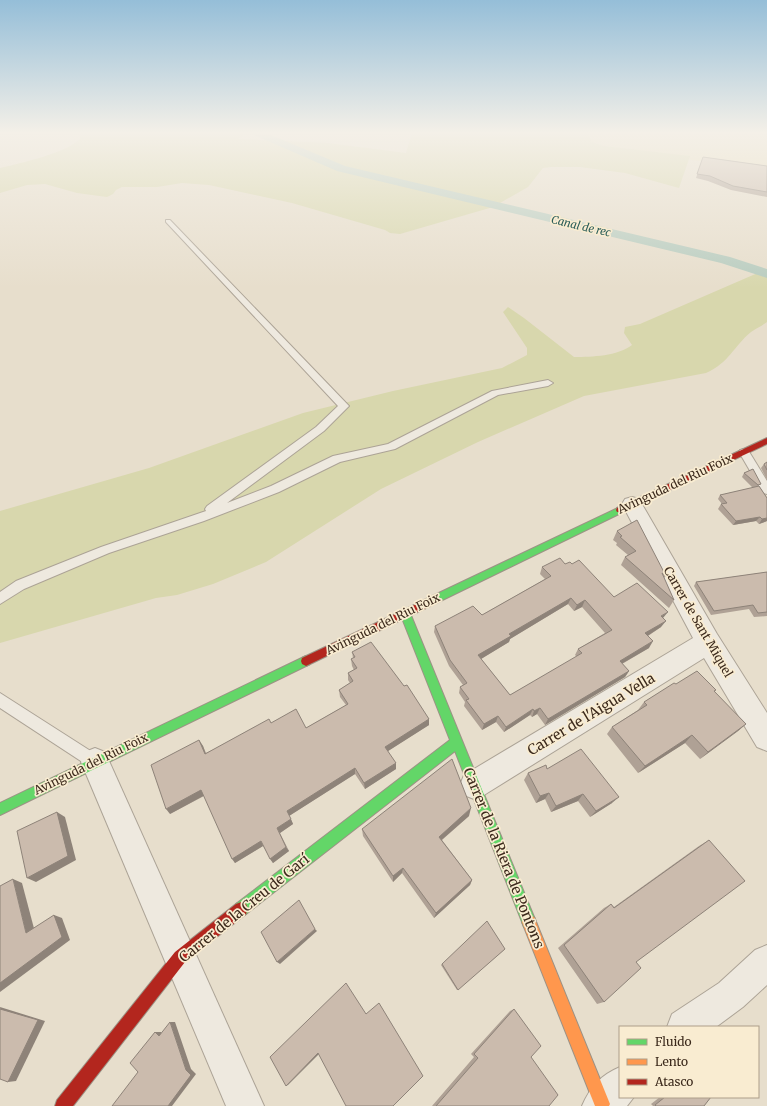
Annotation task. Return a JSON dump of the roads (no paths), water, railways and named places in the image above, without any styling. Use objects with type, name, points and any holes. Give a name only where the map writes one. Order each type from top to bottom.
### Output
[{"type":"street","name":"Avinguda del Riu Foix","points":[[0,809],[632,504],[767,441]]},
{"type":"street","name":"Carrer de Sant Miquel","points":[[632,504],[708,642],[767,738]]},
{"type":"street","name":"Carrer de la Riera de Pontons","points":[[405,613],[474,785],[608,1099]]},
{"type":"street","name":"Carrer de l'Aigua Vella","points":[[474,785],[708,642]]},
{"type":"street","name":"Carrer de la Creu de Garí","points":[[63,1106],[180,957],[457,742]]},
{"type":"street","points":[[95,762],[245,1106]]},
{"type":"street","points":[[686,1026],[731,995],[767,962]]},
{"type":"lane","points":[[168,221],[344,406],[320,429],[200,518]]},
{"type":"lane","points":[[0,599],[20,585],[105,550],[200,518],[275,489],[338,459],[391,447],[495,394],[548,383]]},
{"type":"lane","points":[[744,452],[767,490]]},
{"type":"lane","points":[[0,700],[95,762]]},
{"type":"waterway","name":"Canal de rec","points":[[407,185],[725,260],[767,274]]}]
